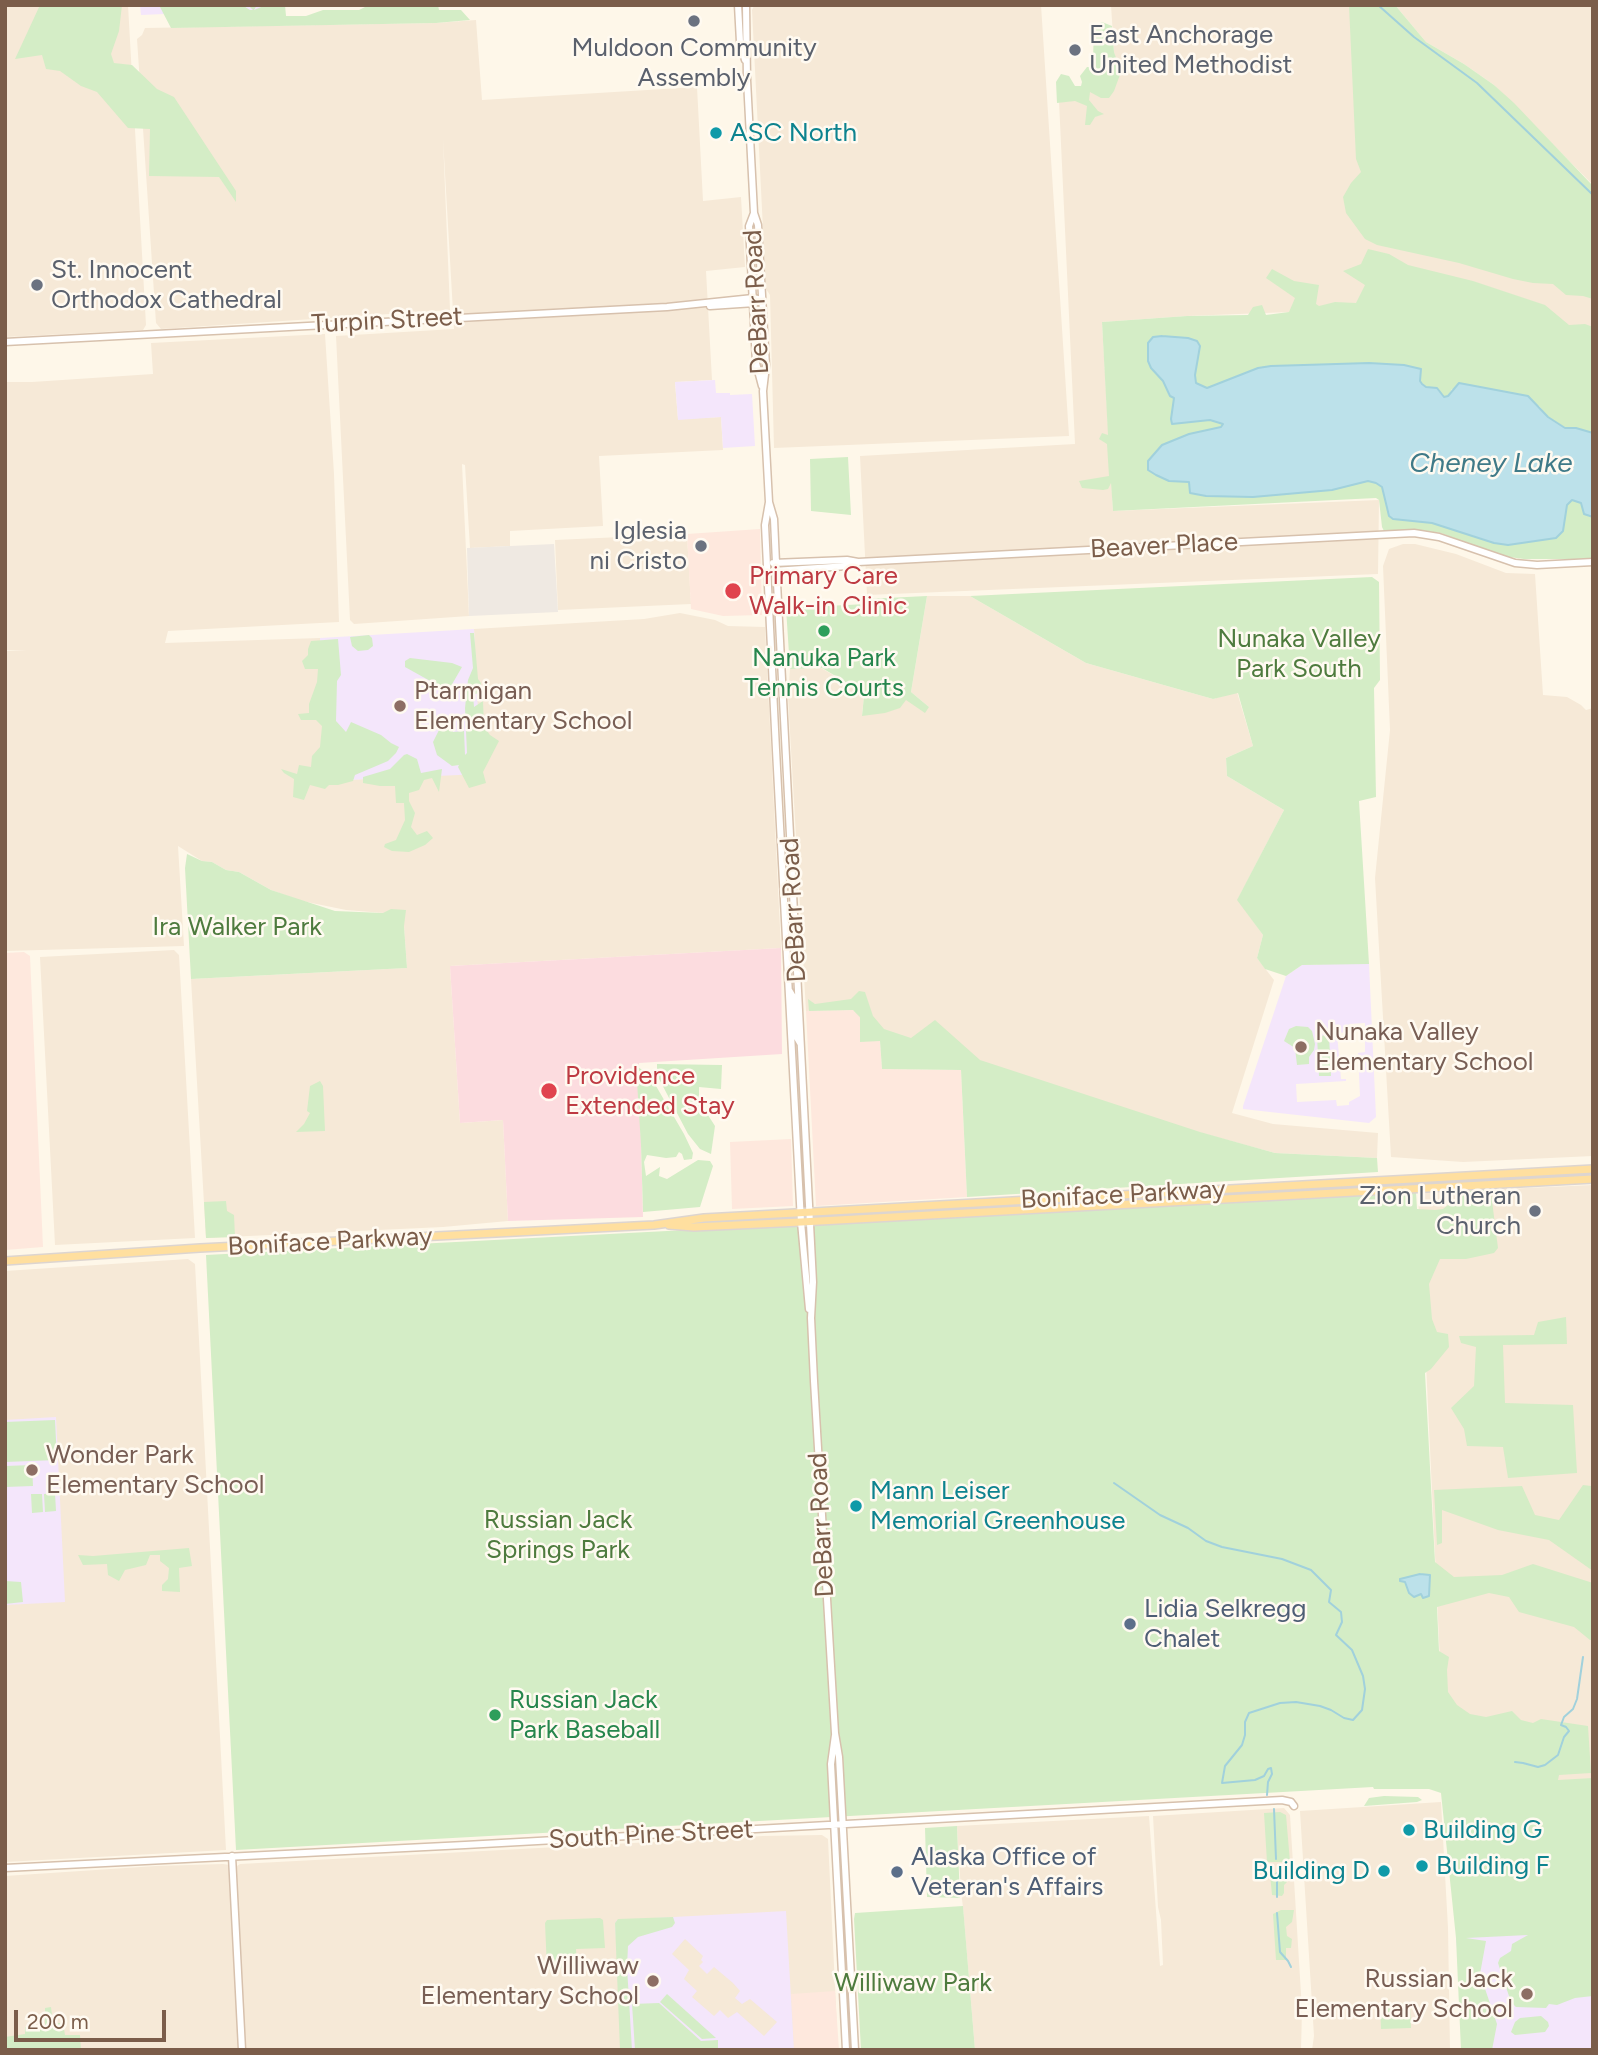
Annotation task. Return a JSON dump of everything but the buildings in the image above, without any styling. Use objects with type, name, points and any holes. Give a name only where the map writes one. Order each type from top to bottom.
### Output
[{"type":"main road","name":"DeBarr Road","points":[[738,5],[740,42],[747,68]]},
{"type":"main road","name":"DeBarr Road","points":[[746,5],[754,213],[758,225],[766,366],[763,391],[769,502],[765,525],[800,1212],[806,1291],[811,1318],[855,2050]]},
{"type":"main road","name":"DeBarr Road","points":[[754,213],[749,226],[756,363],[763,391]]},
{"type":"main road","name":"Turpin Street","points":[[5,342],[762,300]]},
{"type":"main road","name":"DeBarr Road","points":[[769,502],[774,519],[814,1282],[811,1318]]},
{"type":"main road","name":"Beaver Place","points":[[768,567],[848,566],[858,562],[1401,534],[1439,537],[1526,565],[1593,562]]},
{"type":"main road","points":[[789,988],[795,1000],[796,1036],[801,1045]]},
{"type":"main road","name":"Boniface Parkway","points":[[5,1261],[654,1224],[696,1218],[1593,1169]]},
{"type":"main road","name":"Boniface Parkway","points":[[654,1224],[694,1227],[810,1222],[1593,1180]]},
{"type":"main road","name":"DeBarr Road","points":[[835,1733],[831,1764],[846,2050]]},
{"type":"main road","name":"South Pine Street","points":[[5,1868],[1282,1800],[1291,1802],[1294,1806]]},
{"type":"main road","points":[[232,1857],[242,2050]]},
{"type":"shaded area","points":[[5,5],[128,5],[146,325],[143,330],[5,337]]},
{"type":"shaded area","points":[[140,5],[281,5],[281,9],[141,15]]},
{"type":"shaded area","points":[[1041,5],[1069,436],[774,448],[770,295],[766,289],[752,10],[754,6]]},
{"type":"shaded area","points":[[1111,5],[1353,5],[1593,257],[1593,367],[1368,309],[1102,322],[1113,511],[1379,500],[1378,574],[867,595],[860,456],[1075,444],[1059,101],[1087,88],[1118,68],[1114,52]]},
{"type":"shaded area","points":[[1395,5],[1593,5],[1593,185],[1494,85],[1426,42]]},
{"type":"shaded area","points":[[476,20],[482,100],[697,87],[703,201],[741,197],[745,267],[706,271],[712,380],[675,382],[678,419],[721,417],[723,450],[599,456],[603,526],[510,531],[510,546],[470,548],[465,465],[462,464],[469,616],[354,624],[350,620],[336,336],[454,329],[443,139],[450,310],[161,329],[156,323],[137,39],[145,28]]},
{"type":"shaded area","points":[[325,334],[334,474],[339,622],[168,631],[165,643],[320,638],[325,781],[480,773],[474,629],[644,619],[680,613],[715,620],[728,626],[765,627],[781,948],[450,966],[460,1123],[503,1120],[508,1221],[443,1227],[206,1238],[191,979],[407,968],[404,926],[384,913],[346,910],[302,901],[271,890],[239,872],[202,861],[178,846],[184,946],[5,951],[5,651],[27,650],[5,650],[5,382],[153,374],[151,343]]},
{"type":"shaded area","points":[[715,380],[716,393],[752,394],[755,446],[723,448],[721,417],[678,420],[675,382]]},
{"type":"shaded area","points":[[760,529],[762,615],[723,616],[691,609],[687,534]]},
{"type":"shaded area","points":[[687,534],[691,604],[558,610],[555,540]]},
{"type":"shaded area","points":[[554,544],[558,612],[469,616],[467,548]]},
{"type":"shaded area","points":[[1403,544],[1415,544],[1456,554],[1506,573],[1535,574],[1543,695],[1567,697],[1586,710],[1593,708],[1593,1156],[1463,1162],[1391,1157],[1375,878],[1390,730],[1383,566],[1389,549]]},
{"type":"shaded area","points":[[927,596],[970,596],[1086,663],[1213,699],[1237,692],[1253,746],[1226,758],[1227,776],[1284,810],[1238,899],[1263,935],[1257,958],[1274,980],[1232,1113],[1273,1124],[1378,1133],[1377,1158],[1275,1153],[1194,1131],[860,1022],[853,1010],[806,1011],[788,697],[790,669],[821,668],[859,690],[864,696],[862,715],[906,699],[929,707],[911,692]]},
{"type":"shaded area","name":"Ptarmigan Elementary School","points":[[474,629],[481,774],[325,781],[320,638]]},
{"type":"shaded area","name":"Providence Extended Stay","points":[[781,948],[782,1054],[639,1063],[643,1217],[508,1221],[503,1120],[460,1123],[450,966]]},
{"type":"shaded area","points":[[174,950],[179,955],[195,1238],[55,1245],[40,957]]},
{"type":"shaded area","points":[[24,952],[30,956],[43,1247],[5,1250],[5,953]]},
{"type":"shaded area","name":"Nunaka Valley Elementary School","points":[[1369,964],[1376,1117],[1369,1123],[1243,1109],[1286,976],[1302,965]],"holes":[[[1365,1023],[1365,1052],[1358,1053],[1360,1096],[1349,1102],[1349,1105],[1337,1106],[1336,1100],[1297,1102],[1296,1084],[1346,1081],[1341,1079],[1337,1033],[1349,1032],[1349,1024]]]},
{"type":"shaded area","points":[[853,1010],[880,1041],[882,1069],[961,1070],[967,1197],[816,1206],[806,1011]]},
{"type":"shaded area","points":[[791,1139],[793,1206],[732,1209],[730,1142]]},
{"type":"shaded area","points":[[1593,1185],[1593,1785],[1446,1789],[1418,1193]]},
{"type":"shaded area","points":[[188,1259],[195,1264],[226,1850],[5,1862],[5,1271]]},
{"type":"shaded area","name":"Wonder Park Elementary School","points":[[56,1417],[65,1602],[5,1605],[5,1420]]},
{"type":"shaded area","points":[[1441,1802],[1448,1928],[1450,2050],[1312,2050],[1314,2036],[1300,1811]]},
{"type":"shaded area","points":[[1284,1808],[1290,1815],[1302,2010],[1301,2050],[975,2050],[957,1826],[1149,1816],[1160,1966],[1163,1965],[1161,1920],[1153,1816]]},
{"type":"shaded area","points":[[822,1835],[828,1839],[838,2050],[5,2050],[5,1876],[156,1866],[237,1866],[763,1836]]},
{"type":"shaded area","name":"Williwaw Elementary School","points":[[786,1911],[794,2050],[623,2050],[615,1923],[617,1920]],"holes":[[[685,1939],[703,1956],[703,1962],[699,1966],[707,1974],[714,1967],[740,1991],[735,1998],[742,2004],[750,1999],[777,2022],[764,2036],[737,2012],[728,2018],[720,2010],[714,2016],[692,1997],[697,1991],[684,1979],[689,1970],[672,1954]]]},
{"type":"shaded area","name":"Russian Jack Elementary School","points":[[1593,1917],[1593,2050],[1466,2050],[1456,1938]]},
{"type":"shaded area","points":[[835,1991],[839,2050],[794,2050],[791,1994]]},
{"type":"green space","points":[[40,5],[122,5],[119,31],[111,54],[114,63],[132,65],[157,89],[174,97],[236,191],[236,202],[219,177],[149,176],[150,129],[128,128],[97,92],[81,86],[60,71],[46,69],[42,55],[15,59]]},
{"type":"green space","points":[[242,5],[253,10],[248,5],[257,5],[254,10],[266,5],[285,5],[286,16],[306,16],[323,10],[359,10],[369,5],[438,5],[439,10],[461,10],[470,20],[171,28],[160,7],[148,6]]},
{"type":"green space","points":[[1349,5],[1395,5],[1426,42],[1464,64],[1514,103],[1593,186],[1593,299],[1566,295],[1553,284],[1513,279],[1459,263],[1377,245],[1365,239],[1346,213],[1343,197],[1361,172],[1356,159]]},
{"type":"green space","points":[[1102,22],[1112,26],[1114,52],[1121,72],[1109,98],[1101,98],[1090,92],[1089,100],[1104,114],[1095,117],[1090,125],[1085,125],[1087,106],[1075,101],[1057,103],[1056,82],[1061,74],[1069,76],[1075,86],[1081,86],[1080,76],[1093,60],[1094,26]]},
{"type":"green space","points":[[1368,249],[1389,254],[1408,265],[1473,281],[1545,305],[1569,325],[1585,324],[1593,327],[1593,433],[1566,428],[1548,417],[1539,406],[1452,389],[1448,396],[1444,397],[1437,388],[1422,384],[1421,369],[1404,365],[1369,363],[1271,366],[1258,368],[1207,388],[1196,383],[1200,346],[1197,341],[1162,336],[1151,368],[1163,381],[1169,395],[1174,398],[1172,424],[1210,420],[1223,424],[1221,427],[1173,440],[1182,480],[1189,482],[1190,493],[1253,497],[1332,490],[1368,481],[1382,487],[1390,517],[1432,523],[1508,545],[1556,538],[1567,505],[1572,500],[1581,503],[1588,516],[1593,517],[1593,559],[1524,559],[1502,556],[1441,533],[1417,530],[1384,531],[1379,500],[1376,498],[1113,511],[1111,483],[1108,489],[1103,490],[1082,488],[1079,481],[1109,476],[1107,444],[1099,439],[1102,433],[1108,435],[1102,322],[1248,315],[1253,307],[1262,305],[1266,315],[1289,312],[1295,298],[1266,278],[1272,269],[1294,281],[1319,285],[1316,304],[1319,306],[1335,302],[1356,303],[1365,285],[1343,271],[1361,264]]},
{"type":"green space","points":[[848,457],[851,515],[811,511],[810,459]]},
{"type":"green space","name":"Nunaka Valley Park South","points":[[1372,577],[1379,582],[1380,680],[1374,688],[1376,797],[1359,801],[1369,964],[1302,965],[1286,976],[1265,969],[1257,958],[1263,935],[1237,900],[1284,810],[1227,776],[1226,758],[1253,746],[1238,693],[1213,699],[1086,663],[970,596]]},
{"type":"green space","points":[[927,596],[911,692],[929,707],[925,713],[906,700],[900,708],[862,716],[864,696],[859,690],[822,668],[790,669],[786,608],[867,604],[866,599]]},
{"type":"green space","points":[[470,633],[474,633],[478,679],[481,683],[481,692],[473,695],[474,707],[483,701],[484,727],[499,741],[483,772],[486,783],[469,788],[459,765],[452,766],[437,755],[433,742],[439,730],[444,729],[444,723],[452,723],[453,732],[464,731],[465,755],[467,753],[465,708],[468,680],[473,668]]},
{"type":"green space","points":[[369,635],[373,646],[368,650],[358,651],[352,646],[350,637]]},
{"type":"green space","points":[[338,639],[341,675],[337,681],[336,721],[346,732],[351,722],[381,735],[399,747],[388,761],[355,775],[353,781],[329,785],[325,789],[310,785],[304,800],[293,797],[294,779],[281,769],[297,774],[299,765],[311,767],[312,756],[320,747],[322,726],[316,720],[301,720],[298,714],[309,713],[318,669],[305,669],[302,661],[308,655],[311,641]]},
{"type":"green space","points":[[410,658],[452,663],[462,667],[451,686],[441,687],[405,667],[405,661]]},
{"type":"green space","points":[[407,754],[417,759],[421,773],[442,769],[439,792],[432,778],[424,780],[419,790],[409,793],[409,801],[415,813],[411,827],[417,835],[427,831],[433,838],[409,852],[392,851],[384,847],[396,840],[405,820],[404,803],[396,803],[395,786],[363,783],[363,777],[390,769]]},
{"type":"green space","name":"Ira Walker Park","points":[[187,854],[226,870],[239,872],[271,890],[335,911],[383,913],[391,909],[406,910],[404,926],[407,968],[191,979],[185,868]]},
{"type":"green space","points":[[859,991],[865,992],[873,1016],[884,1029],[911,1038],[935,1020],[980,1060],[1200,1132],[1275,1153],[1377,1158],[1378,1172],[967,1197],[961,1070],[882,1069],[880,1041],[860,1042],[860,1017],[853,1010],[809,1011],[808,999],[815,1004],[851,999]]},
{"type":"green space","points":[[1296,1026],[1308,1027],[1312,1031],[1315,1044],[1309,1064],[1297,1065],[1295,1048],[1284,1041],[1289,1029]]},
{"type":"green space","points":[[1329,1035],[1331,1076],[1319,1076],[1317,1036]]},
{"type":"green space","points":[[657,1064],[722,1065],[721,1089],[699,1087],[699,1101],[715,1126],[711,1154],[700,1149],[688,1134],[657,1075]]},
{"type":"green space","points":[[636,1066],[649,1074],[693,1153],[692,1159],[684,1160],[679,1152],[676,1157],[666,1158],[647,1155],[644,1162],[646,1176],[660,1167],[659,1176],[667,1179],[698,1160],[710,1161],[713,1166],[700,1207],[643,1212]]},
{"type":"green space","points":[[320,1081],[323,1086],[325,1131],[296,1132],[310,1113],[307,1111],[310,1086]]},
{"type":"green space","name":"Russian Jack Springs Park","points":[[1486,1190],[1491,1193],[1498,1248],[1494,1253],[1466,1259],[1440,1259],[1429,1284],[1432,1319],[1437,1332],[1448,1334],[1449,1347],[1425,1373],[1435,1562],[1454,1577],[1502,1575],[1533,1564],[1593,1583],[1593,1640],[1574,1627],[1519,1612],[1509,1597],[1489,1593],[1437,1607],[1439,1651],[1449,1657],[1448,1692],[1457,1705],[1470,1714],[1486,1717],[1512,1711],[1521,1720],[1533,1723],[1541,1719],[1588,1726],[1591,1773],[1559,1775],[1558,1780],[1593,1778],[1593,1996],[1575,1998],[1557,2005],[1549,2004],[1546,2008],[1516,2007],[1511,2002],[1498,1963],[1500,1958],[1511,1951],[1512,1944],[1528,1935],[1466,1938],[1486,1941],[1480,1974],[1497,2024],[1492,2050],[1461,2050],[1456,1938],[1441,1793],[1429,1789],[1373,1787],[236,1850],[206,1255],[1416,1192],[1417,1209],[1435,1210],[1443,1209],[1466,1191]]},
{"type":"green space","points":[[226,1201],[227,1211],[234,1215],[235,1237],[206,1238],[204,1202]]},
{"type":"green space","points":[[1566,1317],[1567,1344],[1503,1345],[1505,1403],[1573,1405],[1577,1473],[1508,1478],[1503,1447],[1467,1446],[1464,1429],[1451,1408],[1474,1386],[1476,1347],[1461,1343],[1459,1336],[1534,1335],[1538,1322]]},
{"type":"green space","points":[[55,1420],[57,1460],[5,1462],[5,1422]]},
{"type":"green space","points":[[32,1465],[33,1486],[5,1487],[5,1466]]},
{"type":"green space","points":[[1583,1485],[1591,1486],[1593,1571],[1549,1540],[1498,1530],[1442,1510],[1442,1543],[1437,1545],[1434,1490],[1522,1486],[1535,1515],[1559,1520]]},
{"type":"green space","points":[[55,1493],[56,1511],[45,1512],[44,1494]]},
{"type":"green space","points":[[31,1494],[42,1494],[43,1512],[32,1513]]},
{"type":"green space","points":[[189,1548],[192,1566],[179,1568],[180,1592],[162,1591],[162,1585],[168,1579],[169,1568],[160,1561],[160,1555],[150,1555],[146,1565],[125,1570],[119,1581],[108,1575],[107,1564],[83,1565],[78,1555],[93,1556]]},
{"type":"green space","points":[[5,1581],[21,1582],[23,1602],[5,1604]]},
{"type":"green space","points":[[1418,1797],[1422,1800],[1364,1806],[1369,1798]]},
{"type":"green space","points":[[1280,1812],[1286,1815],[1290,1862],[1267,1862],[1264,1813]]},
{"type":"green space","points":[[957,1826],[960,1898],[927,1897],[925,1828]]},
{"type":"green space","points":[[1280,1872],[1287,1882],[1284,1885],[1284,1893],[1282,1896],[1272,1895],[1270,1874]]},
{"type":"green space","name":"Williwaw Park","points":[[963,1906],[975,2050],[861,2050],[855,1913]]},
{"type":"green space","points":[[1281,1910],[1294,1910],[1292,1922],[1286,1927],[1287,1936],[1292,1939],[1291,1948],[1286,1948],[1286,1960],[1276,1960],[1273,1914]]},
{"type":"green space","points":[[673,1917],[675,1923],[672,1927],[638,1937],[628,1946],[632,2050],[620,2050],[615,1923],[618,1919]]},
{"type":"green space","points":[[547,1920],[603,1920],[605,1948],[576,1949],[577,1968],[547,1969]]},
{"type":"green space","points":[[667,1994],[716,2038],[702,2039],[660,2002]]},
{"type":"green space","points":[[659,2003],[701,2041],[718,2040],[718,2050],[635,2050],[632,2004]]},
{"type":"green space","points":[[1410,2003],[1411,2028],[1381,2029],[1380,2004]]},
{"type":"green space","points":[[51,2007],[53,2023],[63,2023],[65,2035],[80,2035],[81,2050],[5,2050],[5,2037],[25,2034],[25,2027],[45,2027],[45,2008]]},
{"type":"green space","points":[[1541,2016],[1549,2026],[1545,2032],[1515,2035],[1511,2032],[1520,2018]]},
{"type":"water","name":"Cheney Lake","points":[[1153,337],[1197,341],[1200,346],[1196,383],[1207,388],[1258,368],[1369,363],[1421,369],[1422,384],[1437,388],[1444,397],[1459,383],[1528,396],[1548,417],[1565,428],[1593,433],[1593,517],[1584,514],[1581,503],[1572,500],[1567,505],[1563,531],[1556,538],[1508,545],[1432,523],[1393,519],[1389,516],[1382,487],[1368,481],[1332,490],[1253,497],[1190,493],[1189,482],[1169,481],[1156,475],[1148,470],[1148,461],[1162,445],[1189,434],[1221,427],[1223,424],[1210,420],[1172,424],[1174,398],[1170,396],[1148,361],[1148,343]]},
{"type":"water","points":[[1420,1574],[1430,1575],[1429,1596],[1423,1598],[1421,1594],[1414,1597],[1409,1593],[1405,1582],[1400,1581]]},
{"type":"waterway","points":[[1378,5],[1414,37],[1477,83],[1593,195]]},
{"type":"waterway","points":[[1114,1483],[1160,1515],[1188,1528],[1206,1541],[1222,1547],[1282,1559],[1311,1570],[1331,1590],[1329,1602],[1341,1612],[1342,1622],[1336,1635],[1352,1650],[1363,1676],[1365,1689],[1362,1710],[1353,1720],[1320,1706],[1296,1702],[1280,1703],[1249,1713],[1242,1745],[1225,1766],[1222,1783],[1255,1780],[1264,1776],[1271,1768],[1267,1795]]},
{"type":"waterway","points":[[1515,1762],[1538,1767],[1558,1755],[1569,1731],[1561,1725],[1577,1699],[1583,1657]]},
{"type":"waterway","points":[[1274,1809],[1276,1859]]},
{"type":"waterway","points":[[1277,1873],[1277,1897]]},
{"type":"waterway","points":[[1277,1913],[1280,1952],[1291,1967]]},
{"type":"place","name":"Muldoon Community Assembly","points":[[694,21]]},
{"type":"place","name":"East Anchorage United Methodist","points":[[1075,50]]},
{"type":"place","name":"ASC North","points":[[716,133]]},
{"type":"place","name":"St. Innocent Orthodox Cathedral","points":[[37,285]]},
{"type":"place","name":"Iglesia ni Cristo","points":[[701,546]]},
{"type":"place","name":"Primary Care Walk-in Clinic","points":[[733,591]]},
{"type":"place","name":"Nanuka Park Tennis Courts","points":[[824,631]]},
{"type":"place","name":"Ptarmigan Elementary School","points":[[400,706]]},
{"type":"place","name":"Nunaka Valley Elementary School","points":[[1301,1047]]},
{"type":"place","name":"Providence Extended Stay","points":[[549,1091]]},
{"type":"place","name":"Zion Lutheran Church","points":[[1535,1211]]},
{"type":"place","name":"Wonder Park Elementary School","points":[[32,1470]]},
{"type":"place","name":"Mann Leiser Memorial Greenhouse","points":[[856,1506]]},
{"type":"place","name":"Lidia Selkregg Chalet","points":[[1130,1624]]},
{"type":"place","name":"Russian Jack Park Baseball","points":[[495,1715]]},
{"type":"place","name":"Building G","points":[[1409,1830]]},
{"type":"place","name":"Building F","points":[[1422,1866]]},
{"type":"place","name":"Building D","points":[[1384,1871]]},
{"type":"place","name":"Alaska Office of Veteran's Affairs","points":[[897,1872]]},
{"type":"place","name":"Williwaw Elementary School","points":[[653,1981]]},
{"type":"place","name":"Russian Jack Elementary School","points":[[1527,1994]]}]
